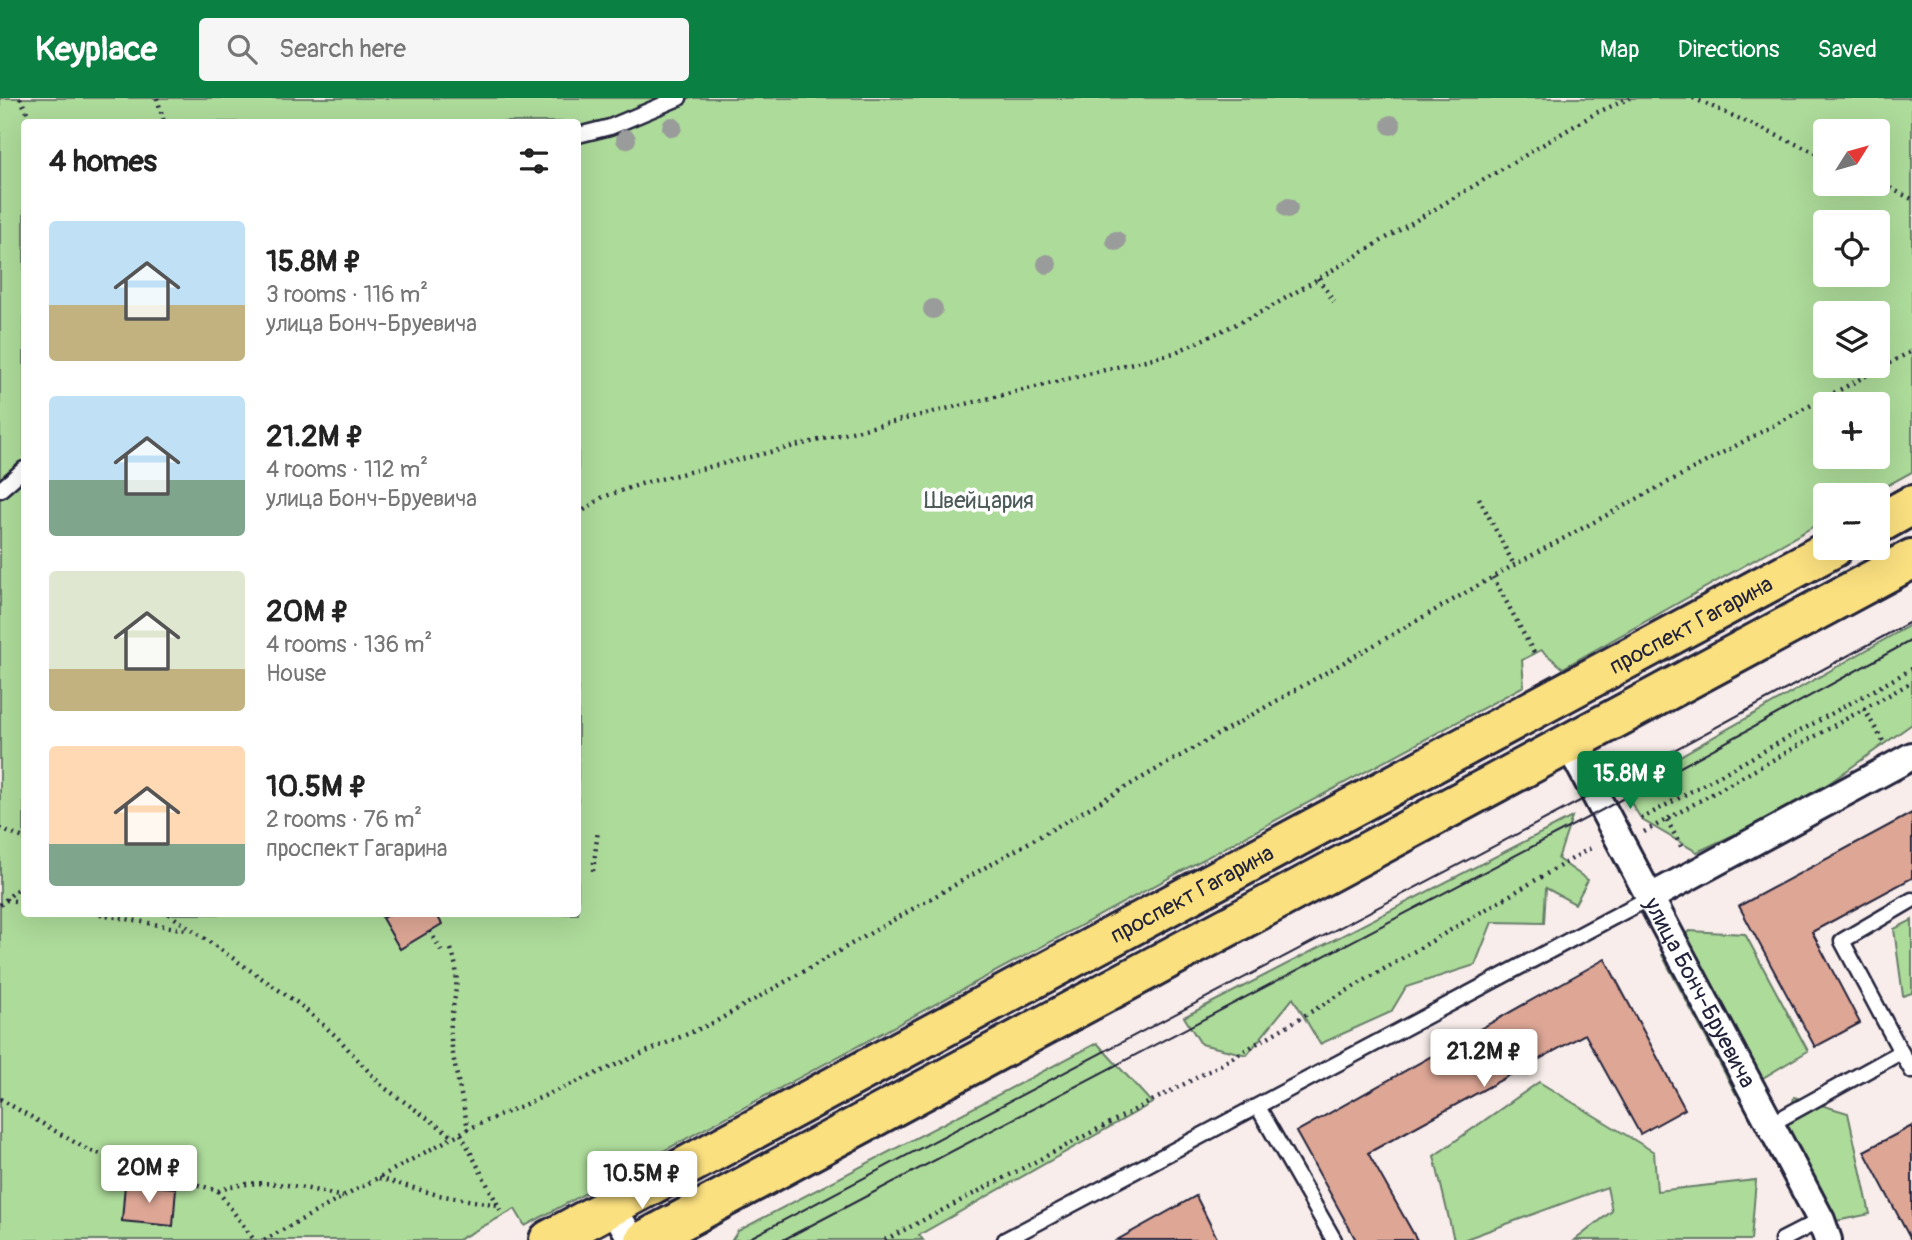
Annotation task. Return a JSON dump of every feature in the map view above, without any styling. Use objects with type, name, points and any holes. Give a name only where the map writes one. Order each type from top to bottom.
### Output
[{"type":"main road","points":[[1890,517],[1912,505]]},
{"type":"main road","name":"проспект Гагарина","points":[[550,1240],[1813,559]]},
{"type":"main road","name":"проспект Гагарина","points":[[645,1240],[1569,746],[1912,559]]},
{"type":"street","name":"улица Бонч-Бруевича","points":[[1569,746],[1771,1124],[1824,1230]]},
{"type":"street","points":[[1651,897],[1904,760]]},
{"type":"street","points":[[612,1206],[632,1240]]},
{"type":"lane","points":[[581,134],[610,127],[678,98]]},
{"type":"lane","points":[[0,490],[21,471]]},
{"type":"lane","points":[[1005,1240],[1651,897]]},
{"type":"lane","points":[[1912,900],[1842,942],[1912,1071]]},
{"type":"lane","points":[[1771,1124],[1901,1052]]},
{"type":"lane","points":[[1258,1107],[1334,1240]]},
{"type":"lane","points":[[1782,1240],[1824,1230]]},
{"type":"path","points":[[20,98],[30,119]]},
{"type":"path","points":[[157,98],[163,119]]},
{"type":"path","points":[[581,512],[603,497],[644,484],[1174,353],[1264,311],[1596,113],[1630,98]]},
{"type":"path","points":[[1693,98],[1813,152]]},
{"type":"path","points":[[1890,188],[1912,199]]},
{"type":"path","points":[[1318,278],[1334,302]]},
{"type":"path","points":[[264,1240],[468,1129],[715,1022],[1514,565],[1912,351]]},
{"type":"path","points":[[1479,498],[1514,565]]},
{"type":"path","points":[[1493,577],[1534,653]]},
{"type":"path","points":[[885,1240],[1215,1068],[1912,669]]},
{"type":"path","points":[[1619,839],[1912,682]]},
{"type":"path","points":[[1864,709],[1904,760]]},
{"type":"path","points":[[0,829],[21,837]]},
{"type":"path","points":[[593,871],[598,830]]},
{"type":"path","points":[[0,905],[21,886]]},
{"type":"path","points":[[6,900],[21,902]]},
{"type":"path","points":[[116,917],[190,931]]},
{"type":"path","points":[[173,917],[299,1004],[337,1037],[382,1086],[454,1137]]},
{"type":"path","points":[[430,932],[443,954]]},
{"type":"path","points":[[451,949],[459,984],[452,1017],[452,1039],[468,1129]]},
{"type":"path","points":[[0,1099],[88,1150],[218,1191],[254,1240]]},
{"type":"path","points":[[461,1134],[503,1216]]},
{"type":"path","points":[[152,1172],[152,1186]]},
{"type":"path","points":[[379,1178],[438,1195],[498,1205]]},
{"type":"path","points":[[218,1191],[233,1185],[278,1182],[344,1197]]},
{"type":"green space","name":"Швейцария","points":[[0,98],[1912,98],[1912,472],[1890,484],[1813,483],[1813,527],[1563,668],[1541,650],[1522,660],[1524,686],[525,1226],[515,1209],[458,1240],[0,1240]]},
{"type":"green space","points":[[1912,624],[1912,724],[1800,804],[1697,852],[1642,820],[1622,789]]},
{"type":"green space","points":[[1572,817],[1558,859],[1588,880],[1575,904],[1546,888],[1544,923],[1492,922],[1475,965],[1406,987],[1391,1012],[1320,1044],[1293,998],[1247,1055],[1201,1044],[1184,1017]]},
{"type":"green space","points":[[1912,920],[1912,993],[1903,996],[1894,929]]},
{"type":"green space","points":[[1689,931],[1745,934],[1808,1051],[1736,1094],[1662,955]]},
{"type":"green space","points":[[1097,1043],[1152,1103],[919,1235],[923,1240],[732,1240],[738,1231]]},
{"type":"green space","points":[[1539,1082],[1654,1152],[1657,1191],[1756,1180],[1751,1240],[1575,1240],[1612,1211],[1607,1187],[1463,1240],[1454,1240],[1434,1156]]},
{"type":"green space","points":[[1794,1097],[1848,1113],[1870,1214],[1831,1222],[1787,1129]]},
{"type":"building","points":[[1912,813],[1912,878],[1812,932],[1860,1023],[1815,1047],[1739,906]]},
{"type":"building","points":[[438,917],[442,924],[400,949],[382,918]]},
{"type":"building","points":[[1605,959],[1685,1109],[1640,1134],[1585,1034],[1368,1153],[1417,1240],[1356,1240],[1296,1132]]},
{"type":"building","points":[[1912,1126],[1912,1240],[1911,1240],[1864,1151]]},
{"type":"building","points":[[125,1184],[176,1188],[173,1226],[122,1221]]},
{"type":"building","points":[[1196,1196],[1218,1240],[1117,1240]]},
{"type":"tram line","points":[[746,1240],[1593,794],[1912,621]]},
{"type":"tram line","points":[[783,1240],[1602,810],[1912,640]]}]
